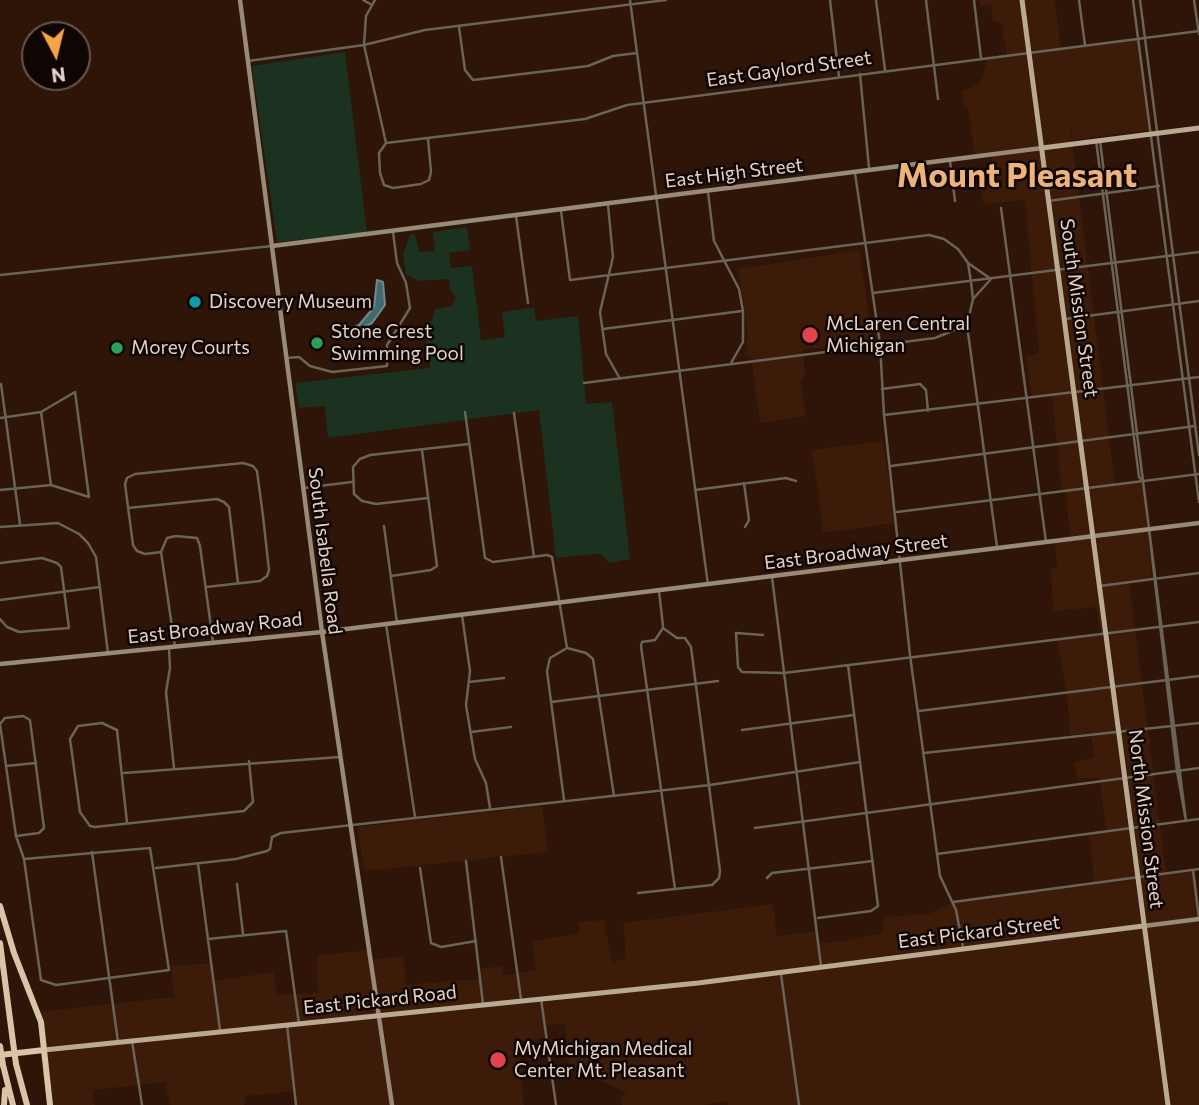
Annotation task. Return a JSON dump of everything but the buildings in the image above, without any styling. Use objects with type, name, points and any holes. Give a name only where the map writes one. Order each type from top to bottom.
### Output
[{"type":"highway","points":[[0,906],[14,953],[37,1010],[50,1105]]},
{"type":"highway","points":[[0,943],[16,1063],[27,1105]]},
{"type":"highway","points":[[0,1046],[4,1105]]},
{"type":"highway","name":"East Pickard Road","points":[[0,1055],[44,1050]]},
{"type":"highway","points":[[4,1074],[13,1105]]},
{"type":"main road","name":"South Mission Street","points":[[1023,0],[1093,537]]},
{"type":"main road","name":"East High Street","points":[[1042,148],[1199,128]]},
{"type":"main road","name":"North Mission Street","points":[[1093,537],[1168,1105]]},
{"type":"main road","name":"East Pickard Street","points":[[763,976],[1143,926]]},
{"type":"main road","name":"East Pickard Road","points":[[44,1050],[763,976]]},
{"type":"street","name":"South Isabella Road","points":[[240,0],[322,632],[392,1105]]},
{"type":"street","points":[[363,0],[372,5]]},
{"type":"street","points":[[376,0],[364,27],[364,45],[386,143],[379,153],[384,185],[393,188],[421,184],[429,180],[432,172],[428,139]]},
{"type":"street","points":[[248,61],[364,45],[412,33],[459,26],[630,2],[666,0]]},
{"type":"street","points":[[830,0],[839,77]]},
{"type":"street","points":[[876,0],[885,71]]},
{"type":"street","points":[[926,0],[938,99]]},
{"type":"street","points":[[974,0],[981,58]]},
{"type":"street","points":[[1079,0],[1085,45]]},
{"type":"street","points":[[1133,0],[1164,186],[1199,455]]},
{"type":"street","points":[[1140,0],[1158,187],[1199,502]]},
{"type":"street","points":[[1195,0],[1199,32]]},
{"type":"street","points":[[630,2],[708,585]]},
{"type":"street","points":[[459,26],[465,70],[473,80],[586,66],[613,56],[637,52]]},
{"type":"street","name":"East Gaylord Street","points":[[386,143],[585,119],[613,108],[643,103],[1199,32]]},
{"type":"street","points":[[860,74],[869,171]]},
{"type":"street","points":[[1098,140],[1136,434],[1139,477],[1143,482],[1186,821]]},
{"type":"street","name":"East High Street","points":[[272,246],[1042,148]]},
{"type":"street","points":[[950,161],[955,201]]},
{"type":"street","points":[[855,173],[880,344],[884,415],[897,512],[911,658],[937,854],[942,883],[953,902],[963,950]]},
{"type":"street","points":[[1048,201],[1164,186]]},
{"type":"street","points":[[708,192],[714,241],[739,289],[743,311],[743,342],[731,363]]},
{"type":"street","points":[[608,205],[613,257],[610,276],[600,303],[606,354],[620,378]]},
{"type":"street","points":[[1001,208],[1046,543]]},
{"type":"street","points":[[561,211],[570,281],[936,236],[952,243],[968,263],[991,279]]},
{"type":"street","points":[[516,216],[528,303]]},
{"type":"street","points":[[286,358],[299,357],[310,366],[332,372],[387,366],[387,345],[411,308],[407,283],[397,263],[393,232]]},
{"type":"street","points":[[0,275],[272,246]]},
{"type":"street","points":[[873,293],[1058,272],[1199,252]]},
{"type":"street","points":[[968,263],[973,299],[967,325],[997,549]]},
{"type":"street","points":[[973,299],[991,279]]},
{"type":"street","points":[[1065,319],[1199,301]]},
{"type":"street","points":[[603,330],[743,311]]},
{"type":"street","points":[[584,383],[935,338],[967,325]]},
{"type":"street","points":[[884,415],[1199,377]]},
{"type":"street","points":[[1,384],[20,524]]},
{"type":"street","points":[[882,389],[920,384],[926,390],[928,411]]},
{"type":"street","points":[[0,418],[41,412],[75,391],[89,497],[51,485],[0,491]]},
{"type":"street","points":[[41,412],[51,485]]},
{"type":"street","points":[[465,412],[487,560],[550,555],[554,561],[567,648]]},
{"type":"street","points":[[514,413],[534,557]]},
{"type":"street","points":[[891,466],[1195,426]]},
{"type":"street","points":[[428,498],[370,504],[357,498],[352,482],[353,467],[360,459],[469,444]]},
{"type":"street","points":[[391,576],[431,570],[437,566],[421,450]]},
{"type":"street","points":[[161,552],[136,551],[125,485],[127,478],[135,474],[243,463],[253,466],[257,471],[269,570],[260,581],[205,587]]},
{"type":"street","points":[[897,512],[1197,475]]},
{"type":"street","points":[[695,490],[786,478],[796,481]]},
{"type":"street","points":[[303,488],[352,482]]},
{"type":"street","points":[[744,483],[749,520],[745,527]]},
{"type":"street","points":[[128,508],[217,499],[225,502],[229,507],[238,583]]},
{"type":"street","points":[[0,527],[58,523],[79,534],[96,557],[108,653]]},
{"type":"street","name":"East Broadway Street","points":[[516,608],[1199,523]]},
{"type":"street","points":[[384,526],[397,623]]},
{"type":"street","points":[[175,647],[161,552],[167,537],[189,535],[197,538],[213,643]]},
{"type":"street","points":[[0,564],[43,558],[61,566],[69,628],[29,632],[3,624],[0,619]]},
{"type":"street","points":[[1100,586],[1199,573]]},
{"type":"street","points":[[772,577],[805,820],[821,969]]},
{"type":"street","points":[[0,600],[100,587]]},
{"type":"street","points":[[638,893],[712,885],[719,878],[710,785],[690,643],[685,638],[670,635],[663,628],[659,591]]},
{"type":"street","name":"East Broadway Road","points":[[0,664],[322,632],[516,608]]},
{"type":"street","points":[[462,615],[469,682],[466,699],[476,765],[486,783],[490,808]]},
{"type":"street","points":[[763,635],[736,633],[738,667],[742,672],[784,673],[1199,622]]},
{"type":"street","points":[[386,624],[415,817]]},
{"type":"street","points":[[663,628],[655,640],[642,642],[640,646],[675,890]]},
{"type":"street","points":[[173,634],[211,630]]},
{"type":"street","points":[[169,648],[170,668],[166,692],[174,768]]},
{"type":"street","points":[[564,800],[548,663],[554,654],[567,648],[586,653],[593,659],[614,796]]},
{"type":"street","points":[[817,919],[871,911],[878,906],[848,665]]},
{"type":"street","points":[[919,711],[1199,676]]},
{"type":"street","points":[[469,682],[504,678]]},
{"type":"street","points":[[551,702],[718,681]]},
{"type":"street","points":[[743,730],[854,715]]},
{"type":"street","points":[[16,836],[43,831],[28,717],[1,720],[16,836],[24,859],[40,975],[45,984],[169,970],[156,868],[149,846],[24,859]]},
{"type":"street","points":[[127,823],[119,735],[115,726],[102,723],[84,724],[73,731],[70,739],[80,812],[85,824],[95,827],[244,811],[250,806],[253,795],[249,761]]},
{"type":"street","points":[[924,753],[1199,723]]},
{"type":"street","points":[[471,732],[511,727]]},
{"type":"street","points":[[122,773],[249,761],[271,763],[340,757]]},
{"type":"street","points":[[156,868],[267,851],[275,834],[710,785],[860,762]]},
{"type":"street","points":[[6,766],[36,763]]},
{"type":"street","points":[[755,828],[1199,768]]},
{"type":"street","points":[[937,854],[1199,819]]},
{"type":"street","points":[[92,852],[118,1043]]},
{"type":"street","points":[[501,857],[522,1001]]},
{"type":"street","points":[[466,861],[484,1006]]},
{"type":"street","points":[[766,878],[772,873],[873,861]]},
{"type":"street","points":[[198,863],[220,1032]]},
{"type":"street","points":[[420,868],[431,943],[441,947],[476,941]]},
{"type":"street","points":[[953,902],[1199,869]]},
{"type":"street","points":[[1193,870],[1199,919]]},
{"type":"street","points":[[237,884],[243,934]]},
{"type":"street","name":"East Pickard Street","points":[[1143,926],[1199,919]]},
{"type":"street","points":[[208,939],[286,931],[299,1024]]},
{"type":"street","points":[[780,974],[799,1105]]},
{"type":"street","points":[[541,999],[556,1105]]},
{"type":"street","points":[[288,1025],[296,1105]]},
{"type":"street","points":[[132,1041],[142,1105]]},
{"type":"shaded area","points":[[980,0],[1055,0],[1061,48],[1138,38],[1150,130],[1073,140],[1070,125],[1115,485],[1143,482],[1152,579],[1129,582],[1166,873],[1193,870],[1199,919],[1199,1105],[728,1105],[727,1101],[705,1105],[622,1105],[621,1097],[627,1093],[570,1066],[565,1023],[545,1026],[546,1038],[518,1042],[524,1105],[295,1105],[295,1091],[245,1096],[244,1105],[170,1105],[165,1082],[93,1090],[95,1105],[50,1105],[38,1012],[174,997],[171,966],[211,963],[214,981],[273,972],[277,995],[318,993],[317,956],[369,950],[371,960],[403,956],[406,985],[480,979],[479,969],[502,966],[503,975],[536,970],[532,941],[579,934],[579,922],[604,920],[612,963],[626,958],[623,923],[774,904],[776,936],[818,931],[819,943],[844,941],[882,933],[884,917],[928,914],[953,902],[1094,883],[1089,834],[1106,831],[1099,777],[1078,779],[1074,762],[1094,758],[1091,733],[1070,735],[1067,693],[1057,640],[1101,634],[1096,607],[1053,611],[1051,569],[1057,568],[1055,542],[1071,539],[1065,492],[1062,492],[1052,396],[1032,398],[1026,356],[1039,353],[1025,200],[984,204],[979,185],[993,181],[992,155],[975,157],[968,108],[964,108],[962,91],[980,84],[988,57],[1007,55],[1001,23],[992,20],[991,4],[980,6]]},
{"type":"shaded area","name":"McLaren Central Michigan","points":[[860,250],[872,341],[803,350],[805,374],[801,381],[805,416],[760,423],[751,356],[745,353],[748,331],[738,269]]},
{"type":"shaded area","points":[[883,441],[895,523],[823,533],[812,450]]},
{"type":"shaded area","points":[[542,806],[548,852],[364,871],[358,827]]},
{"type":"green space","points":[[345,52],[367,233],[277,242],[252,66]]},
{"type":"green space","points":[[467,227],[470,250],[449,253],[451,268],[472,266],[481,340],[505,337],[502,312],[534,307],[536,321],[578,316],[586,404],[612,402],[630,559],[609,563],[602,555],[595,554],[556,558],[539,410],[328,438],[325,406],[299,408],[295,383],[430,368],[425,329],[433,318],[435,309],[452,306],[456,297],[450,290],[449,279],[418,281],[406,274],[403,254],[410,235],[415,234],[419,252],[435,251],[433,232]]},
{"type":"water","points":[[377,280],[383,282],[385,305],[372,323],[350,334],[348,329],[359,325],[374,307]]},
{"type":"place","name":"Discovery Museum","points":[[195,302]]},
{"type":"place","name":"McLaren Central Michigan","points":[[810,335]]},
{"type":"place","name":"Stone Crest Swimming Pool","points":[[317,343]]},
{"type":"place","name":"Morey Courts","points":[[117,348]]},
{"type":"place","name":"MyMichigan Medical Center Mt. Pleasant","points":[[498,1060]]},
{"type":"district","name":"Mount Pleasant","points":[[1017,176]]}]
